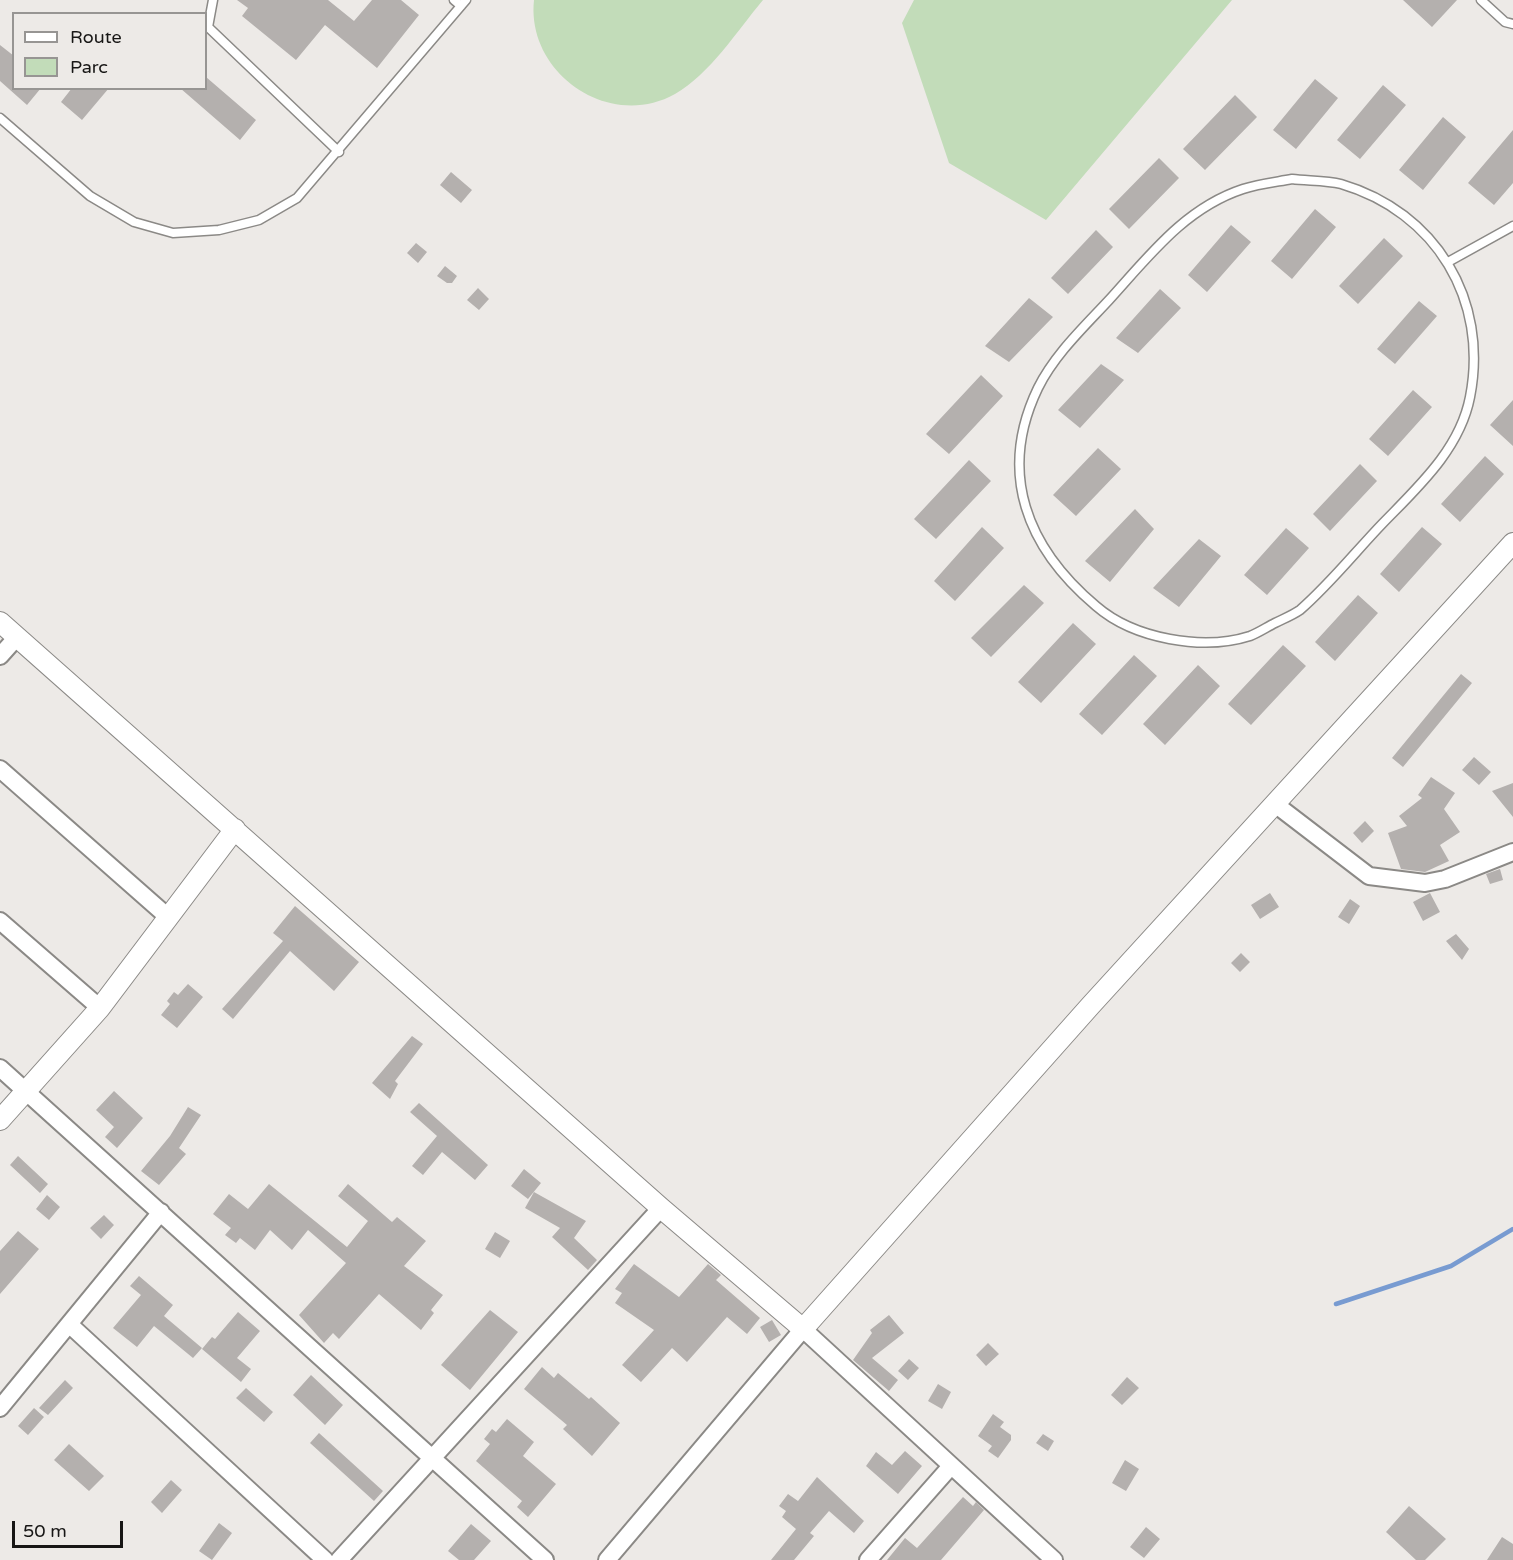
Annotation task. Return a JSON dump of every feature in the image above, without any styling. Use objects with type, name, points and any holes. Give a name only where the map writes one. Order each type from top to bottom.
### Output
[{"type":"street","points":[[606,1560],[803,1329],[1091,1005],[1513,543]]},
{"type":"street","points":[[0,622],[661,1208],[803,1329],[1054,1560]]},
{"type":"street","points":[[0,656],[17,637]]},
{"type":"street","points":[[0,769],[168,917]]},
{"type":"street","points":[[1275,804],[1369,876],[1425,883],[1445,879],[1513,852]]},
{"type":"street","points":[[0,1120],[25,1090],[70,1045],[100,1008],[235,829]]},
{"type":"street","points":[[0,921],[100,1008]]},
{"type":"street","points":[[0,1068],[545,1560]]},
{"type":"street","points":[[339,1560],[661,1208]]},
{"type":"street","points":[[0,1408],[161,1212]]},
{"type":"street","points":[[70,1325],[325,1560]]},
{"type":"street","points":[[868,1560],[951,1466]]},
{"type":"lane","points":[[213,0],[208,27],[339,152]]},
{"type":"lane","points":[[1481,0],[1505,22],[1513,24]]},
{"type":"lane","points":[[0,118],[90,196],[134,222],[173,233],[219,230],[259,220],[297,198],[339,152],[460,2]]},
{"type":"lane","points":[[1292,179],[1339,183],[1383,202],[1419,225],[1448,262],[1467,305],[1474,350],[1470,399],[1454,439],[1429,476],[1298,612],[1250,636],[1198,644],[1147,634],[1101,611],[1067,582],[1043,547],[1027,512],[1017,472],[1022,433],[1038,387],[1063,350],[1173,229],[1208,204],[1244,188],[1292,179]]},
{"type":"lane","points":[[1448,262],[1513,226]]},
{"type":"green space","points":[[534,0],[763,0],[711,64],[688,85],[675,94],[650,104],[624,105],[599,100],[577,88],[558,72],[543,51],[535,27]]},
{"type":"green space","points":[[914,0],[1232,0],[1046,220],[949,163],[902,23]]},
{"type":"building","points":[[237,0],[328,0],[354,21],[372,0],[401,0],[419,15],[377,68],[325,25],[296,60],[242,16],[248,8]]},
{"type":"building","points":[[1403,0],[1457,0],[1432,27]]},
{"type":"building","points":[[0,45],[12,54],[12,90],[39,90],[27,105],[0,81]]},
{"type":"building","points":[[207,78],[256,120],[240,140],[182,90],[207,90]]},
{"type":"building","points":[[1315,79],[1338,98],[1296,149],[1273,130]]},
{"type":"building","points":[[1383,85],[1406,105],[1360,159],[1337,140]]},
{"type":"building","points":[[70,90],[107,90],[82,120],[61,102]]},
{"type":"building","points":[[1235,95],[1257,117],[1205,170],[1183,149]]},
{"type":"building","points":[[1443,117],[1466,137],[1423,190],[1399,170]]},
{"type":"building","points":[[1513,130],[1513,183],[1494,205],[1468,183]]},
{"type":"building","points":[[1159,158],[1179,178],[1129,229],[1109,209]]},
{"type":"building","points":[[451,172],[472,190],[461,203],[440,185]]},
{"type":"building","points":[[1315,209],[1336,227],[1292,279],[1271,261]]},
{"type":"building","points":[[1231,225],[1251,242],[1207,292],[1188,275]]},
{"type":"building","points":[[1096,230],[1113,247],[1068,294],[1051,278]]},
{"type":"building","points":[[1384,238],[1403,256],[1358,304],[1339,286]]},
{"type":"building","points":[[416,243],[427,252],[418,263],[407,253]]},
{"type":"building","points":[[445,266],[457,276],[452,283],[447,283],[437,276]]},
{"type":"building","points":[[478,288],[489,299],[479,310],[467,300]]},
{"type":"building","points":[[1160,289],[1181,308],[1138,353],[1116,338]]},
{"type":"building","points":[[1029,298],[1053,317],[1009,362],[985,346]]},
{"type":"building","points":[[1419,301],[1437,316],[1395,364],[1377,349]]},
{"type":"building","points":[[1101,364],[1124,380],[1080,428],[1058,410]]},
{"type":"building","points":[[981,375],[1003,396],[949,454],[926,434]]},
{"type":"building","points":[[1413,390],[1432,407],[1388,456],[1369,439]]},
{"type":"building","points":[[1513,400],[1513,446],[1490,425]]},
{"type":"building","points":[[1098,448],[1121,469],[1076,516],[1053,495]]},
{"type":"building","points":[[1485,456],[1504,474],[1460,522],[1441,504]]},
{"type":"building","points":[[969,460],[991,481],[936,539],[914,519]]},
{"type":"building","points":[[1360,464],[1377,481],[1330,531],[1313,514]]},
{"type":"building","points":[[1135,509],[1154,529],[1110,582],[1085,561]]},
{"type":"building","points":[[982,527],[1004,548],[955,601],[934,581]]},
{"type":"building","points":[[1422,527],[1442,544],[1399,592],[1380,574]]},
{"type":"building","points":[[1286,528],[1309,548],[1267,595],[1244,575]]},
{"type":"building","points":[[1199,539],[1221,556],[1179,607],[1153,588]]},
{"type":"building","points":[[1024,585],[1044,603],[991,657],[971,638]]},
{"type":"building","points":[[1358,595],[1378,613],[1335,661],[1315,642]]},
{"type":"building","points":[[1073,623],[1096,644],[1041,703],[1018,682]]},
{"type":"building","points":[[1283,645],[1306,666],[1251,725],[1228,704]]},
{"type":"building","points":[[1134,655],[1157,676],[1102,735],[1079,714]]},
{"type":"building","points":[[1198,665],[1220,686],[1165,745],[1143,724]]},
{"type":"building","points":[[1461,674],[1472,683],[1403,767],[1392,758]]},
{"type":"building","points":[[1474,757],[1491,772],[1479,785],[1462,770]]},
{"type":"building","points":[[1431,777],[1455,793],[1444,809],[1460,832],[1440,845],[1449,861],[1425,872],[1401,869],[1388,833],[1407,826],[1399,816],[1422,798],[1418,795]]},
{"type":"building","points":[[1513,783],[1513,817],[1492,791]]},
{"type":"building","points":[[1365,821],[1374,831],[1362,843],[1353,833]]},
{"type":"building","points":[[1500,869],[1503,880],[1490,884],[1486,874]]},
{"type":"building","points":[[1270,893],[1279,907],[1260,919],[1251,905]]},
{"type":"building","points":[[1430,893],[1440,912],[1423,921],[1413,902]]},
{"type":"building","points":[[1350,899],[1360,906],[1349,924],[1338,917]]},
{"type":"building","points":[[295,906],[359,962],[334,991],[290,951],[233,1019],[222,1009],[283,941],[273,933]]},
{"type":"building","points":[[1456,934],[1469,949],[1462,960],[1446,941]]},
{"type":"building","points":[[1241,953],[1250,962],[1240,972],[1231,963]]},
{"type":"building","points":[[188,984],[203,997],[177,1028],[161,1015],[170,1004],[167,1001],[174,992],[178,995]]},
{"type":"building","points":[[412,1036],[423,1044],[395,1081],[398,1084],[390,1099],[372,1083]]},
{"type":"building","points":[[114,1091],[143,1118],[117,1148],[105,1137],[114,1127],[96,1110]]},
{"type":"building","points":[[419,1103],[488,1165],[475,1180],[442,1152],[423,1175],[412,1166],[437,1136],[410,1112]]},
{"type":"building","points":[[188,1107],[201,1115],[179,1148],[186,1154],[159,1185],[141,1171],[170,1136]]},
{"type":"building","points":[[18,1156],[48,1184],[40,1193],[10,1165]]},
{"type":"building","points":[[524,1169],[541,1183],[528,1199],[511,1186]]},
{"type":"building","points":[[269,1184],[347,1247],[368,1221],[338,1196],[348,1184],[392,1222],[397,1217],[426,1241],[404,1266],[443,1295],[431,1310],[434,1313],[421,1330],[379,1294],[339,1339],[333,1333],[324,1343],[299,1315],[346,1263],[308,1230],[292,1250],[270,1230],[255,1250],[240,1238],[236,1243],[225,1235],[231,1228],[213,1214],[229,1194],[248,1209]]},
{"type":"building","points":[[534,1192],[586,1221],[574,1238],[597,1260],[588,1270],[552,1237],[560,1228],[525,1208]]},
{"type":"building","points":[[47,1195],[60,1207],[49,1220],[36,1209]]},
{"type":"building","points":[[104,1215],[114,1225],[101,1239],[90,1228]]},
{"type":"building","points":[[18,1231],[39,1249],[0,1294],[0,1251]]},
{"type":"building","points":[[495,1232],[510,1241],[500,1258],[485,1249]]},
{"type":"building","points":[[634,1264],[679,1297],[708,1264],[721,1275],[716,1280],[760,1318],[747,1334],[727,1317],[687,1362],[672,1348],[641,1382],[622,1365],[654,1330],[615,1303],[622,1293],[615,1289]]},
{"type":"building","points":[[139,1276],[173,1305],[164,1316],[202,1348],[193,1358],[154,1326],[137,1347],[113,1328],[141,1295],[130,1286]]},
{"type":"building","points":[[490,1310],[518,1332],[470,1390],[441,1365]]},
{"type":"building","points":[[238,1312],[260,1331],[237,1358],[251,1369],[241,1382],[202,1349],[212,1337],[215,1339]]},
{"type":"building","points":[[889,1315],[904,1333],[872,1358],[898,1380],[889,1391],[853,1360],[872,1333],[870,1330]]},
{"type":"building","points":[[772,1320],[781,1335],[769,1342],[760,1327]]},
{"type":"building","points":[[988,1343],[999,1354],[986,1366],[976,1355]]},
{"type":"building","points":[[909,1359],[919,1368],[908,1380],[898,1371]]},
{"type":"building","points":[[542,1367],[554,1378],[558,1373],[589,1399],[591,1397],[620,1423],[592,1456],[563,1429],[567,1425],[524,1389]]},
{"type":"building","points":[[311,1375],[343,1405],[325,1425],[293,1395]]},
{"type":"building","points":[[1127,1377],[1139,1388],[1122,1405],[1111,1395]]},
{"type":"building","points":[[65,1380],[73,1388],[48,1415],[39,1408]]},
{"type":"building","points":[[938,1384],[951,1392],[942,1409],[928,1401]]},
{"type":"building","points":[[246,1388],[273,1412],[264,1422],[236,1398]]},
{"type":"building","points":[[34,1408],[44,1417],[28,1435],[18,1426]]},
{"type":"building","points":[[993,1414],[1004,1422],[1000,1427],[1011,1435],[1011,1440],[998,1458],[988,1451],[992,1446],[978,1436]]},
{"type":"building","points":[[507,1419],[534,1442],[523,1456],[556,1484],[528,1517],[517,1507],[522,1501],[476,1461],[490,1444],[484,1439],[492,1429],[496,1432]]},
{"type":"building","points":[[319,1433],[383,1491],[374,1501],[310,1443]]},
{"type":"building","points":[[1043,1434],[1054,1441],[1048,1451],[1036,1443]]},
{"type":"building","points":[[69,1444],[104,1476],[89,1491],[54,1460]]},
{"type":"building","points":[[905,1451],[922,1466],[898,1494],[866,1466],[876,1452],[892,1465]]},
{"type":"building","points":[[1125,1460],[1139,1469],[1126,1491],[1112,1483]]},
{"type":"building","points":[[817,1477],[864,1521],[854,1533],[829,1511],[810,1533],[814,1536],[794,1560],[771,1560],[796,1529],[782,1517],[786,1511],[779,1506],[788,1494],[798,1501]]},
{"type":"building","points":[[171,1480],[182,1490],[162,1513],[151,1502]]},
{"type":"building","points":[[963,1497],[973,1506],[976,1502],[984,1510],[941,1560],[887,1560],[905,1538],[917,1548]]},
{"type":"building","points":[[1409,1506],[1446,1539],[1425,1560],[1416,1560],[1386,1532]]},
{"type":"building","points":[[219,1523],[232,1533],[212,1560],[199,1551]]},
{"type":"building","points":[[471,1524],[491,1541],[474,1560],[459,1560],[448,1551]]},
{"type":"building","points":[[1146,1527],[1160,1539],[1144,1558],[1130,1547]]},
{"type":"building","points":[[1502,1537],[1513,1544],[1513,1560],[1487,1560]]},
{"type":"waterway","points":[[1336,1304],[1451,1266],[1513,1229]]}]
